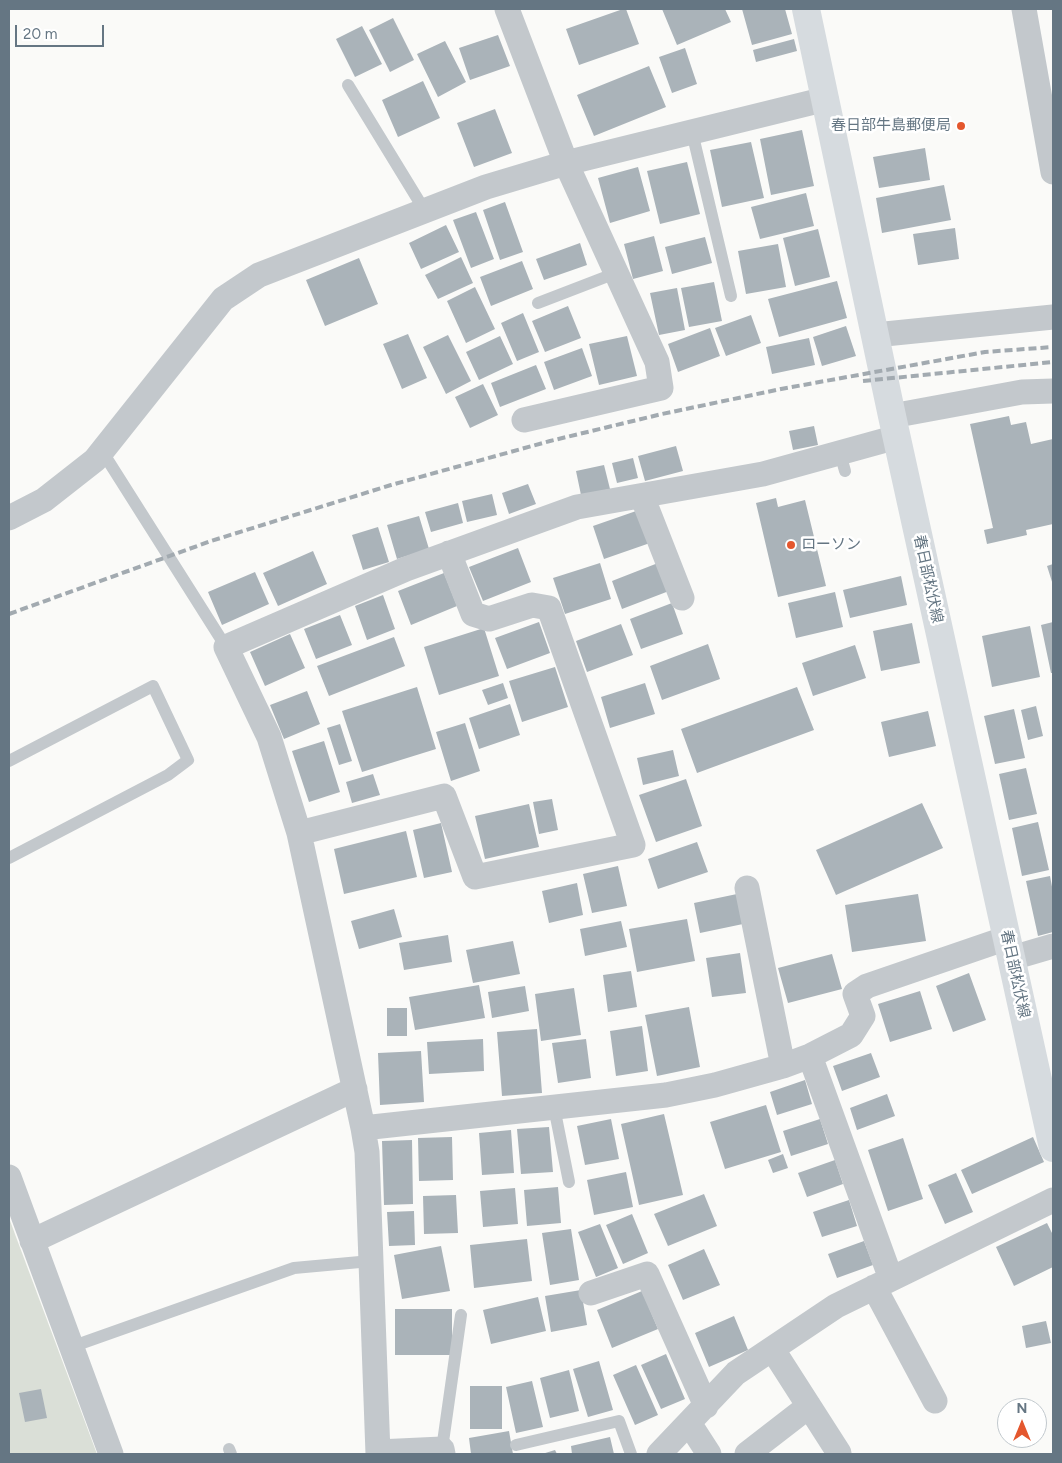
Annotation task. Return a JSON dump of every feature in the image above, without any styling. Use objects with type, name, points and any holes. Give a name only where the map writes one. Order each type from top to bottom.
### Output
[{"type":"main road","name":"春日部松伏線","points":[[806,9],[894,427],[905,509],[1010,948],[1053,1148]]},
{"type":"street","points":[[507,9],[566,162],[657,362],[661,388],[524,420]]},
{"type":"street","points":[[1024,9],[1053,172]]},
{"type":"street","points":[[9,518],[44,500],[95,460],[223,299],[259,275],[486,187],[566,162],[826,99]]},
{"type":"street","points":[[875,335],[1053,317]]},
{"type":"street","points":[[443,1452],[378,1453],[367,1152],[363,1128],[299,833],[269,737],[226,647],[388,577],[577,507],[842,462],[894,427],[1022,392],[1053,391]]},
{"type":"street","points":[[642,496],[682,598]]},
{"type":"street","points":[[299,833],[444,796],[476,876],[633,845],[549,608],[532,605],[489,619],[473,614],[449,553]]},
{"type":"street","points":[[747,888],[782,1066]]},
{"type":"street","points":[[363,1128],[666,1095],[715,1085],[810,1056],[851,1035],[863,1016],[856,994],[867,986],[1010,948],[1053,946]]},
{"type":"street","points":[[810,1056],[882,1283],[935,1401]]},
{"type":"street","points":[[32,1241],[355,1089]]},
{"type":"street","points":[[9,1178],[111,1454]]},
{"type":"street","points":[[659,1454],[736,1373],[836,1306],[1053,1200]]},
{"type":"street","points":[[591,1294],[647,1274],[697,1414],[709,1454]]},
{"type":"street","points":[[773,1350],[839,1453]]},
{"type":"street","points":[[747,1454],[809,1406]]},
{"type":"lane","points":[[348,85],[426,211]]},
{"type":"lane","points":[[692,132],[730,296]]},
{"type":"lane","points":[[538,303],[616,273]]},
{"type":"lane","points":[[102,451],[226,647]]},
{"type":"lane","points":[[9,761],[153,686],[188,760],[168,775],[9,858]]},
{"type":"lane","points":[[554,1107],[569,1182]]},
{"type":"lane","points":[[71,1346],[294,1268],[371,1261]]},
{"type":"lane","points":[[443,1452],[461,1315]]},
{"type":"lane","points":[[516,1445],[619,1421],[631,1454]]},
{"type":"shaded area","points":[[9,1218],[97,1454],[9,1454]]},
{"type":"building","points":[[626,9],[639,44],[579,65],[566,29]]},
{"type":"building","points":[[662,9],[725,9],[731,22],[677,45]]},
{"type":"building","points":[[742,9],[785,9],[792,34],[752,45]]},
{"type":"building","points":[[393,18],[414,60],[390,72],[369,30]]},
{"type":"building","points":[[362,26],[382,64],[355,77],[336,39]]},
{"type":"building","points":[[498,35],[510,66],[470,80],[459,48]]},
{"type":"building","points":[[794,39],[797,51],[756,62],[753,50]]},
{"type":"building","points":[[445,41],[466,82],[438,97],[417,54]]},
{"type":"building","points":[[685,48],[697,84],[672,93],[659,57]]},
{"type":"building","points":[[649,66],[666,107],[594,136],[577,95]]},
{"type":"building","points":[[423,81],[440,118],[398,137],[382,100]]},
{"type":"building","points":[[495,109],[512,153],[474,167],[457,123]]},
{"type":"building","points":[[802,130],[814,186],[771,195],[760,139]]},
{"type":"building","points":[[751,142],[764,198],[722,207],[710,150]]},
{"type":"building","points":[[925,148],[930,180],[879,188],[873,157]]},
{"type":"building","points":[[687,162],[700,214],[660,224],[647,171]]},
{"type":"building","points":[[638,167],[650,211],[610,223],[598,178]]},
{"type":"building","points":[[944,185],[951,220],[882,233],[876,198]]},
{"type":"building","points":[[806,193],[814,226],[760,239],[751,207]]},
{"type":"building","points":[[505,202],[523,252],[500,260],[483,210]]},
{"type":"building","points":[[476,212],[494,259],[471,268],[453,220]]},
{"type":"building","points":[[446,225],[459,252],[421,269],[409,243]]},
{"type":"building","points":[[955,228],[959,259],[918,265],[913,234]]},
{"type":"building","points":[[818,229],[830,277],[795,286],[783,238]]},
{"type":"building","points":[[654,236],[663,271],[633,279],[624,244]]},
{"type":"building","points":[[705,237],[712,263],[672,274],[665,247]]},
{"type":"building","points":[[580,243],[587,265],[544,280],[536,259]]},
{"type":"building","points":[[778,244],[786,287],[746,294],[738,251]]},
{"type":"building","points":[[461,257],[473,283],[438,299],[425,275]]},
{"type":"building","points":[[359,258],[378,304],[325,326],[306,280]]},
{"type":"building","points":[[522,261],[533,289],[491,306],[480,277]]},
{"type":"building","points":[[837,281],[847,318],[779,337],[768,299]]},
{"type":"building","points":[[714,282],[722,321],[689,327],[681,288]]},
{"type":"building","points":[[475,287],[495,329],[466,343],[447,301]]},
{"type":"building","points":[[677,288],[685,330],[659,335],[650,293]]},
{"type":"building","points":[[568,306],[581,338],[545,352],[532,321]]},
{"type":"building","points":[[523,313],[539,352],[517,361],[501,323]]},
{"type":"building","points":[[751,315],[761,343],[726,356],[715,328]]},
{"type":"building","points":[[846,326],[856,356],[822,366],[813,337]]},
{"type":"building","points":[[710,328],[720,356],[678,372],[668,344]]},
{"type":"building","points":[[408,334],[427,378],[402,389],[383,344]]},
{"type":"building","points":[[448,335],[471,381],[446,394],[423,347]]},
{"type":"building","points":[[500,336],[513,364],[479,380],[466,352]]},
{"type":"building","points":[[627,336],[637,376],[599,385],[589,344]]},
{"type":"building","points":[[809,338],[815,365],[772,374],[766,347]]},
{"type":"building","points":[[582,348],[592,376],[554,390],[544,362]]},
{"type":"building","points":[[536,365],[546,389],[500,407],[491,383]]},
{"type":"building","points":[[483,384],[498,415],[470,428],[455,397]]},
{"type":"building","points":[[1009,416],[1011,425],[1026,422],[1031,444],[1053,439],[1053,524],[1026,530],[1027,535],[987,544],[984,530],[993,528],[970,424]]},
{"type":"building","points":[[814,426],[818,445],[793,450],[789,431]]},
{"type":"building","points":[[676,446],[683,471],[645,481],[638,456]]},
{"type":"building","points":[[633,458],[638,478],[617,483],[612,463]]},
{"type":"building","points":[[604,465],[610,489],[581,495],[576,471]]},
{"type":"building","points":[[528,484],[536,504],[509,514],[502,493]]},
{"type":"building","points":[[492,494],[497,515],[467,522],[462,501]]},
{"type":"building","points":[[776,498],[778,507],[805,500],[826,586],[778,597],[756,503]]},
{"type":"building","points":[[458,503],[463,523],[431,532],[425,512]]},
{"type":"building","points":[[639,510],[650,543],[604,559],[593,526]]},
{"type":"building","points":[[419,516],[429,549],[397,559],[387,525]]},
{"type":"building","points":[[378,527],[389,562],[363,570],[352,535]]},
{"type":"building","points":[[518,548],[531,582],[483,601],[469,567]]},
{"type":"building","points":[[313,551],[327,584],[278,606],[263,573]]},
{"type":"building","points":[[600,563],[611,599],[565,614],[553,578]]},
{"type":"building","points":[[658,563],[669,591],[622,609],[612,581]]},
{"type":"building","points":[[1053,564],[1053,585],[1047,566]]},
{"type":"building","points":[[255,572],[269,604],[222,625],[208,592]]},
{"type":"building","points":[[444,573],[457,606],[411,625],[398,591]]},
{"type":"building","points":[[901,576],[907,605],[850,618],[843,590]]},
{"type":"building","points":[[835,592],[843,627],[796,638],[788,603]]},
{"type":"building","points":[[383,595],[395,629],[367,640],[355,606]]},
{"type":"building","points":[[672,603],[683,634],[641,649],[630,619]]},
{"type":"building","points":[[340,615],[352,645],[316,659],[304,629]]},
{"type":"building","points":[[539,622],[550,653],[507,669],[495,638]]},
{"type":"building","points":[[1053,622],[1053,673],[1051,673],[1041,625]]},
{"type":"building","points":[[912,623],[920,663],[881,671],[873,631]]},
{"type":"building","points":[[621,624],[633,655],[587,672],[576,641]]},
{"type":"building","points":[[1030,626],[1040,677],[992,687],[982,636]]},
{"type":"building","points":[[484,628],[499,676],[439,695],[424,647]]},
{"type":"building","points":[[290,634],[305,668],[265,686],[250,652]]},
{"type":"building","points":[[394,637],[405,666],[329,696],[317,666]]},
{"type":"building","points":[[708,644],[720,679],[662,700],[650,666]]},
{"type":"building","points":[[855,645],[866,678],[813,696],[802,663]]},
{"type":"building","points":[[555,667],[568,707],[522,722],[509,681]]},
{"type":"building","points":[[503,683],[508,698],[488,705],[482,690]]},
{"type":"building","points":[[645,683],[655,714],[610,728],[601,697]]},
{"type":"building","points":[[417,687],[436,749],[362,772],[342,711]]},
{"type":"building","points":[[797,687],[814,730],[697,773],[681,729]]},
{"type":"building","points":[[307,691],[320,724],[284,739],[270,705]]},
{"type":"building","points":[[510,704],[520,735],[479,749],[469,718]]},
{"type":"building","points":[[1036,706],[1043,736],[1028,740],[1021,710]]},
{"type":"building","points":[[1014,709],[1025,758],[995,764],[984,716]]},
{"type":"building","points":[[928,711],[936,746],[889,757],[881,722]]},
{"type":"building","points":[[465,723],[480,771],[451,781],[436,732]]},
{"type":"building","points":[[340,724],[352,761],[339,765],[327,728]]},
{"type":"building","points":[[324,741],[340,792],[309,802],[292,751]]},
{"type":"building","points":[[673,750],[679,776],[643,785],[637,758]]},
{"type":"building","points":[[1026,768],[1037,814],[1009,820],[999,774]]},
{"type":"building","points":[[373,774],[380,795],[352,803],[346,782]]},
{"type":"building","points":[[686,779],[702,826],[656,842],[639,795]]},
{"type":"building","points":[[552,799],[558,830],[539,834],[533,802]]},
{"type":"building","points":[[922,803],[943,848],[836,895],[816,850]]},
{"type":"building","points":[[529,804],[539,847],[485,859],[475,816]]},
{"type":"building","points":[[1038,822],[1049,870],[1022,876],[1012,828]]},
{"type":"building","points":[[441,823],[452,872],[424,878],[413,830]]},
{"type":"building","points":[[406,831],[417,877],[344,894],[334,849]]},
{"type":"building","points":[[697,842],[708,872],[658,889],[648,859]]},
{"type":"building","points":[[618,866],[627,906],[592,913],[583,874]]},
{"type":"building","points":[[1050,876],[1053,892],[1053,932],[1038,936],[1026,881]]},
{"type":"building","points":[[577,883],[583,915],[549,923],[542,891]]},
{"type":"building","points":[[737,894],[743,924],[700,933],[694,903]]},
{"type":"building","points":[[918,894],[926,941],[852,952],[845,905]]},
{"type":"building","points":[[394,909],[402,937],[359,949],[351,921]]},
{"type":"building","points":[[687,919],[695,961],[637,972],[629,929]]},
{"type":"building","points":[[621,921],[627,947],[585,956],[580,929]]},
{"type":"building","points":[[448,935],[452,962],[404,970],[399,943]]},
{"type":"building","points":[[513,941],[520,974],[473,983],[466,950]]},
{"type":"building","points":[[740,953],[746,993],[712,997],[706,958]]},
{"type":"building","points":[[832,954],[842,989],[788,1003],[778,968]]},
{"type":"building","points":[[631,971],[637,1007],[608,1012],[603,975]]},
{"type":"building","points":[[969,973],[986,1020],[953,1032],[936,986]]},
{"type":"building","points":[[479,985],[485,1018],[415,1030],[409,997]]},
{"type":"building","points":[[525,986],[529,1011],[492,1018],[488,992]]},
{"type":"building","points":[[574,988],[581,1035],[541,1041],[535,994]]},
{"type":"building","points":[[920,991],[932,1029],[890,1042],[878,1004]]},
{"type":"building","points":[[689,1007],[700,1067],[657,1076],[645,1015]]},
{"type":"building","points":[[387,1008],[407,1008],[407,1036],[387,1036]]},
{"type":"building","points":[[642,1026],[648,1071],[616,1076],[610,1031]]},
{"type":"building","points":[[537,1029],[542,1093],[502,1096],[497,1032]]},
{"type":"building","points":[[483,1039],[484,1071],[429,1074],[427,1042]]},
{"type":"building","points":[[586,1039],[591,1078],[558,1083],[552,1043]]},
{"type":"building","points":[[421,1051],[424,1102],[380,1105],[378,1053]]},
{"type":"building","points":[[871,1053],[880,1077],[842,1091],[833,1066]]},
{"type":"building","points":[[805,1080],[812,1104],[777,1115],[770,1092]]},
{"type":"building","points":[[887,1094],[895,1116],[857,1130],[850,1108]]},
{"type":"building","points":[[766,1105],[781,1152],[725,1169],[710,1122]]},
{"type":"building","points":[[664,1114],[683,1195],[639,1205],[621,1124]]},
{"type":"building","points":[[611,1119],[619,1159],[585,1165],[577,1126]]},
{"type":"building","points":[[820,1119],[828,1144],[791,1156],[783,1131]]},
{"type":"building","points":[[549,1127],[553,1172],[521,1174],[517,1129]]},
{"type":"building","points":[[511,1130],[514,1173],[482,1175],[479,1133]]},
{"type":"building","points":[[452,1137],[453,1180],[419,1181],[418,1138]]},
{"type":"building","points":[[1033,1137],[1044,1162],[972,1194],[961,1170]]},
{"type":"building","points":[[903,1138],[923,1199],[888,1211],[868,1150]]},
{"type":"building","points":[[412,1140],[413,1204],[384,1205],[382,1141]]},
{"type":"building","points":[[783,1154],[788,1168],[773,1173],[768,1160]]},
{"type":"building","points":[[835,1160],[843,1184],[807,1197],[798,1173]]},
{"type":"building","points":[[626,1172],[633,1207],[594,1215],[587,1180]]},
{"type":"building","points":[[956,1173],[973,1212],[945,1224],[928,1185]]},
{"type":"building","points":[[558,1187],[561,1223],[527,1226],[524,1190]]},
{"type":"building","points":[[515,1188],[518,1224],[483,1227],[480,1191]]},
{"type":"building","points":[[704,1194],[717,1226],[668,1246],[654,1214]]},
{"type":"building","points":[[456,1195],[458,1233],[424,1234],[423,1196]]},
{"type":"building","points":[[849,1200],[857,1226],[822,1237],[813,1212]]},
{"type":"building","points":[[414,1211],[415,1245],[389,1246],[387,1212]]},
{"type":"building","points":[[632,1214],[648,1253],[623,1264],[606,1225]]},
{"type":"building","points":[[1047,1223],[1053,1235],[1053,1267],[1014,1286],[996,1247]]},
{"type":"building","points":[[600,1224],[618,1268],[596,1277],[578,1232]]},
{"type":"building","points":[[571,1229],[579,1280],[550,1285],[542,1233]]},
{"type":"building","points":[[527,1239],[532,1281],[474,1288],[470,1245]]},
{"type":"building","points":[[864,1241],[873,1265],[837,1278],[828,1254]]},
{"type":"building","points":[[441,1246],[450,1291],[402,1299],[394,1255]]},
{"type":"building","points":[[704,1249],[720,1285],[683,1300],[668,1265]]},
{"type":"building","points":[[581,1290],[587,1325],[551,1332],[545,1296]]},
{"type":"building","points":[[642,1291],[658,1329],[612,1348],[597,1310]]},
{"type":"building","points":[[538,1297],[546,1331],[491,1344],[483,1310]]},
{"type":"building","points":[[395,1309],[452,1309],[452,1355],[395,1355]]},
{"type":"building","points":[[734,1316],[748,1350],[709,1367],[695,1333]]},
{"type":"building","points":[[1046,1321],[1051,1343],[1026,1348],[1022,1326]]},
{"type":"building","points":[[666,1354],[685,1399],[661,1409],[641,1365]]},
{"type":"building","points":[[599,1361],[613,1410],[588,1417],[573,1369]]},
{"type":"building","points":[[636,1365],[658,1415],[635,1425],[613,1375]]},
{"type":"building","points":[[569,1370],[579,1411],[550,1418],[540,1378]]},
{"type":"building","points":[[532,1381],[543,1427],[516,1433],[506,1387]]},
{"type":"building","points":[[470,1386],[502,1386],[502,1429],[470,1429]]},
{"type":"building","points":[[41,1389],[47,1418],[25,1422],[19,1393]]},
{"type":"building","points":[[509,1431],[513,1454],[471,1454],[469,1438]]},
{"type":"building","points":[[610,1437],[614,1454],[572,1454],[571,1446]]},
{"type":"building","points":[[555,1450],[557,1454],[542,1454]]},
{"type":"railway","points":[[9,614],[211,541],[391,485],[550,441],[662,414],[781,389],[985,352],[1053,347]]},
{"type":"railway","points":[[863,381],[1053,362]]},
{"type":"place","name":"春日部牛島郵便局","points":[[961,126]]},
{"type":"place","name":"ローソン","points":[[791,545]]}]
